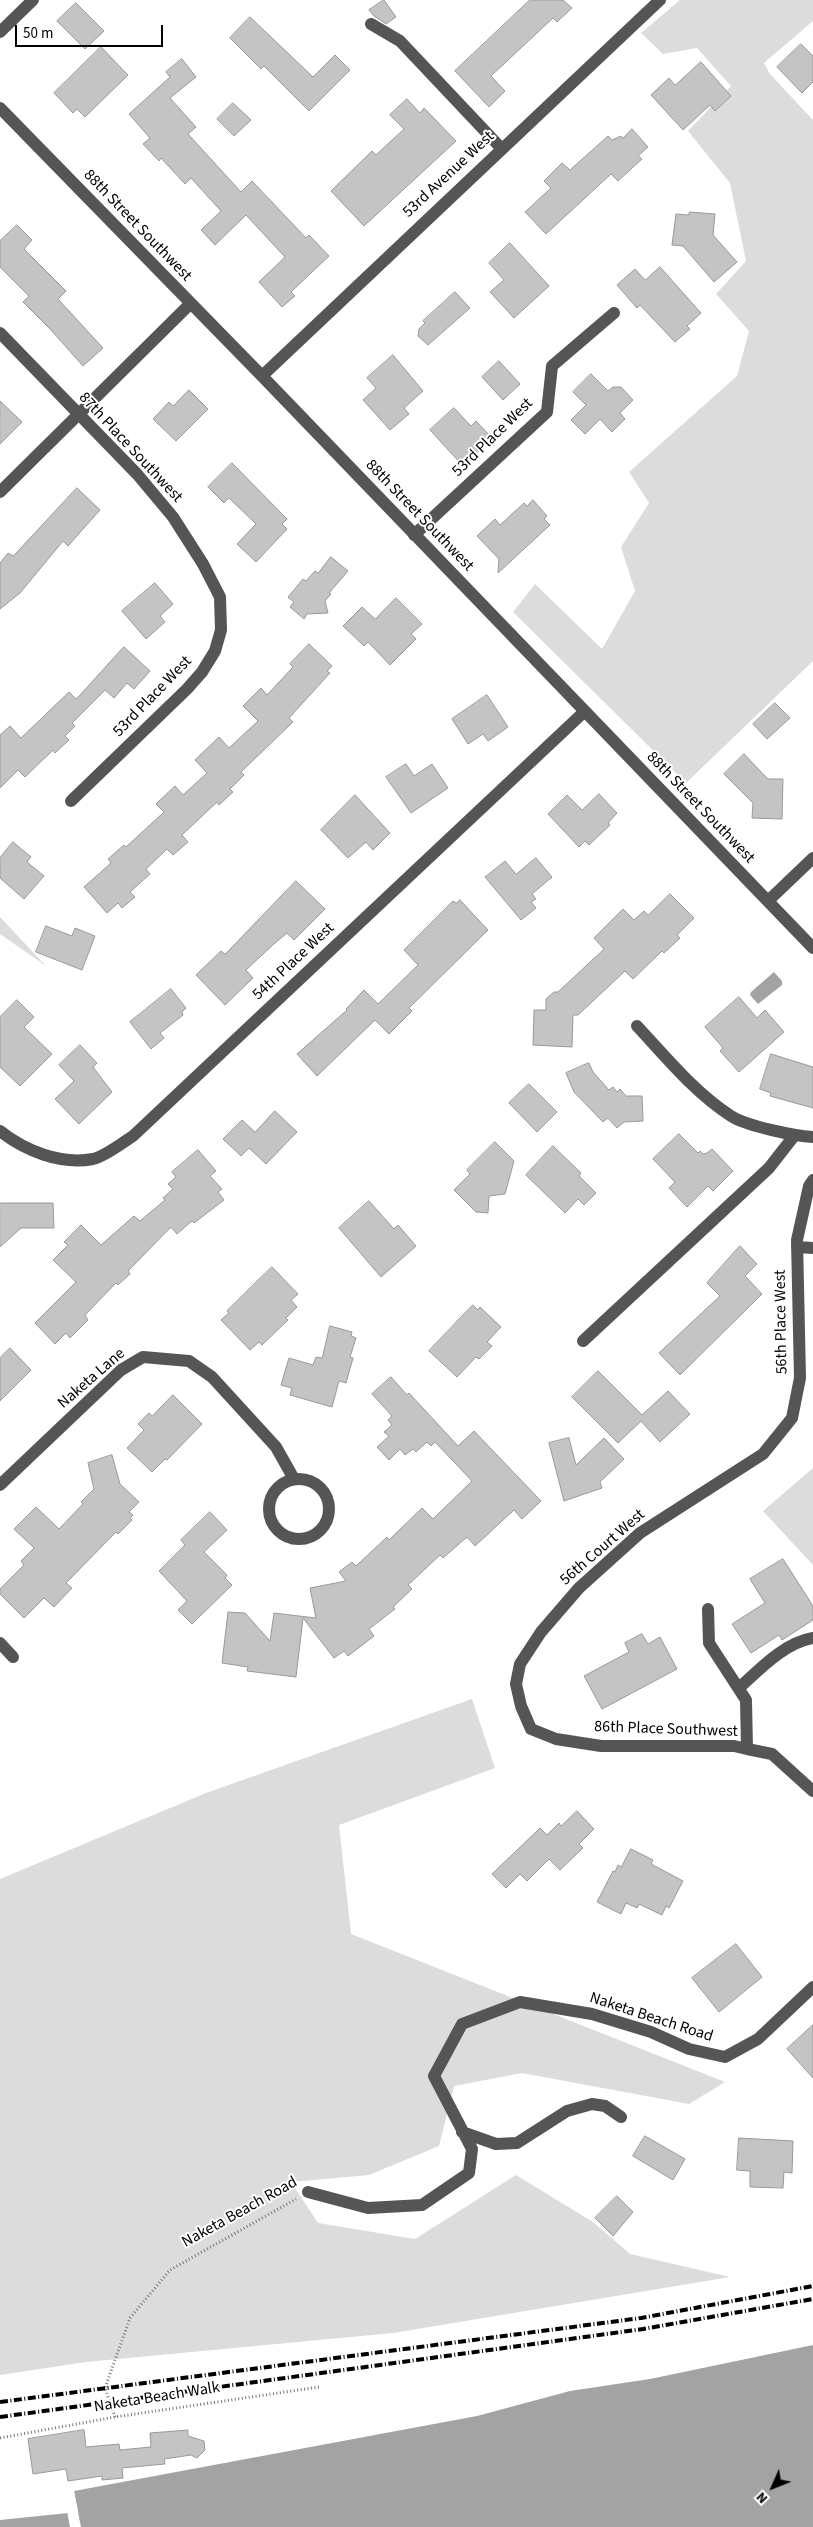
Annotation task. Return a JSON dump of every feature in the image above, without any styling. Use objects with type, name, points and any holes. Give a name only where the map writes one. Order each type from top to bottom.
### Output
[{"type":"street","points":[[0,32],[33,0]]},
{"type":"street","name":"53rd Avenue West","points":[[262,376],[501,148],[660,0]]},
{"type":"street","points":[[371,24],[400,41],[501,148]]},
{"type":"street","name":"88th Street Southwest","points":[[0,108],[262,376],[813,948]]},
{"type":"street","points":[[0,492],[79,416],[190,304]]},
{"type":"street","name":"53rd Place West","points":[[414,535],[547,412],[552,366],[614,313]]},
{"type":"street","name":"87th Place Southwest","points":[[0,332],[137,474],[172,517],[203,564],[220,597]]},
{"type":"street","name":"53rd Place West","points":[[71,800],[187,689],[202,672],[214,651],[221,630],[220,597]]},
{"type":"street","name":"54th Place West","points":[[0,1131],[12,1141],[38,1153],[70,1161],[95,1158],[134,1136],[585,711]]},
{"type":"street","points":[[768,901],[813,858]]},
{"type":"street","points":[[637,1026],[690,1082],[732,1117],[794,1136],[813,1136]]},
{"type":"street","points":[[582,1341],[769,1168],[794,1136]]},
{"type":"street","name":"56th Place West","points":[[763,1454],[792,1418],[800,1378],[797,1247],[809,1186],[813,1180]]},
{"type":"street","points":[[797,1247],[813,1248]]},
{"type":"street","name":"Naketa Lane","points":[[0,1485],[121,1370],[143,1357],[190,1361],[212,1377],[276,1447],[294,1479]]},
{"type":"street","name":"56th Court West","points":[[521,1706],[516,1684],[520,1664],[541,1632],[579,1588],[640,1533],[763,1454]]},
{"type":"street","points":[[294,1479],[314,1482],[327,1496],[329,1506],[325,1525],[310,1537],[300,1539],[286,1535],[274,1526],[269,1507],[277,1489],[285,1482],[294,1479]]},
{"type":"street","points":[[708,1609],[709,1642],[746,1700],[747,1749]]},
{"type":"street","points":[[739,1688],[766,1664],[791,1646],[813,1638]]},
{"type":"street","points":[[0,1644],[13,1657]]},
{"type":"street","name":"86th Place Southwest","points":[[521,1706],[531,1729],[556,1738],[601,1746],[734,1746],[772,1754],[813,1791]]},
{"type":"street","name":"Naketa Beach Road","points":[[308,2192],[368,2208],[422,2205],[468,2173],[472,2149],[434,2076],[462,2024],[520,2002],[592,2014],[651,2032],[689,2049],[726,2057],[758,2039],[813,1987]]},
{"type":"street","points":[[462,2132],[496,2144],[516,2144],[567,2111],[592,2104],[605,2106],[621,2117]]},
{"type":"path","name":"Naketa Beach Road","points":[[115,2416],[105,2388],[130,2318],[170,2270],[308,2192]]},
{"type":"path","name":"Naketa Beach Walk","points":[[0,2438],[115,2416],[319,2387]]},
{"type":"shaded area","points":[[680,0],[813,0],[813,21],[764,63],[770,74],[813,120],[813,661],[686,783],[513,612],[535,584],[602,649],[635,591],[621,547],[649,503],[629,472],[737,376],[749,331],[716,294],[746,261],[730,183],[688,131],[731,86],[697,48],[663,54],[641,33]]},
{"type":"shaded area","points":[[0,917],[46,966],[0,934]]},
{"type":"shaded area","points":[[774,972],[782,981],[782,985],[758,1004],[750,995],[751,992]]},
{"type":"shaded area","points":[[813,1468],[813,1565],[763,1511]]},
{"type":"shaded area","points":[[472,1699],[495,1768],[339,1825],[351,1934],[725,2082],[689,2104],[522,2073],[454,2086],[439,2146],[369,2175],[291,2182],[318,2223],[415,2239],[516,2175],[593,2222],[630,2254],[730,2277],[393,2333],[86,2362],[0,2375],[0,1879],[206,1793]]},
{"type":"shaded area","points":[[813,2345],[813,2527],[0,2527],[0,2520],[78,2512],[74,2491],[477,2416],[570,2391],[650,2379]]},
{"type":"pier","points":[[74,2491],[81,2527],[70,2527],[67,2511],[75,2510],[72,2492]]},
{"type":"building","points":[[384,0],[396,17],[386,24],[369,10]]},
{"type":"building","points":[[530,0],[563,0],[572,8],[557,22],[553,18],[491,76],[505,91],[489,107],[455,71]]},
{"type":"building","points":[[76,3],[104,31],[85,49],[57,21]]},
{"type":"building","points":[[250,17],[313,77],[335,55],[350,70],[309,111],[264,66],[261,69],[230,38]]},
{"type":"building","points":[[801,44],[813,56],[813,82],[802,93],[777,67]]},
{"type":"building","points":[[101,47],[128,75],[85,117],[77,109],[73,113],[54,93]]},
{"type":"building","points":[[182,59],[196,77],[170,98],[196,127],[188,134],[241,192],[252,181],[306,238],[309,235],[329,256],[291,292],[295,296],[282,307],[259,282],[285,257],[246,215],[215,245],[201,230],[221,211],[191,178],[185,184],[161,158],[159,161],[143,144],[150,138],[129,114],[170,77],[166,72]]},
{"type":"building","points":[[701,62],[731,96],[715,111],[710,105],[683,130],[651,95],[669,78],[675,85]]},
{"type":"building","points":[[407,99],[420,113],[424,108],[456,141],[364,226],[331,191],[372,151],[376,155],[404,129],[390,115]]},
{"type":"building","points":[[233,103],[251,120],[234,136],[217,119]]},
{"type":"building","points":[[632,129],[648,147],[638,156],[642,159],[618,181],[611,174],[546,234],[525,212],[551,188],[544,181],[562,163],[570,170],[608,136],[612,140],[621,136],[623,138]]},
{"type":"building","points":[[690,212],[715,214],[713,235],[737,262],[714,282],[683,246],[672,245],[676,214],[688,215]]},
{"type":"building","points":[[17,225],[32,240],[24,249],[66,291],[58,299],[103,348],[83,366],[23,302],[29,296],[0,267],[0,241]]},
{"type":"building","points":[[510,243],[549,286],[514,318],[490,292],[504,280],[489,263]]},
{"type":"building","points":[[660,267],[701,313],[687,326],[690,329],[675,342],[640,305],[637,308],[617,285],[635,269],[645,280]]},
{"type":"building","points":[[455,292],[470,308],[428,345],[418,336],[419,329],[425,323],[423,321]]},
{"type":"building","points":[[393,355],[423,391],[404,408],[409,414],[390,430],[363,400],[376,388],[367,378]]},
{"type":"building","points":[[499,361],[520,384],[503,400],[482,377]]},
{"type":"building","points":[[591,374],[608,391],[613,387],[621,387],[633,400],[620,413],[625,419],[612,432],[600,419],[585,434],[571,420],[586,405],[573,392]]},
{"type":"building","points":[[189,390],[208,409],[176,441],[153,419],[169,402],[173,406]]},
{"type":"building","points":[[0,401],[22,422],[0,444]]},
{"type":"building","points":[[454,408],[471,426],[476,421],[492,438],[463,466],[430,430]]},
{"type":"building","points":[[232,463],[287,519],[282,524],[287,529],[256,562],[237,544],[256,524],[229,498],[224,503],[208,487]]},
{"type":"building","points":[[77,488],[100,510],[68,546],[63,541],[20,593],[0,609],[0,563],[8,553],[13,556]]},
{"type":"building","points":[[533,500],[547,516],[544,519],[550,525],[498,573],[499,559],[477,536],[495,519],[500,525],[524,503],[527,506]]},
{"type":"building","points":[[331,557],[348,571],[329,593],[331,594],[325,601],[328,613],[307,614],[304,619],[290,607],[294,602],[288,597],[303,579],[306,581],[315,571],[318,573]]},
{"type":"building","points":[[155,583],[173,604],[160,616],[165,622],[146,639],[122,611]]},
{"type":"building","points":[[396,598],[422,624],[411,634],[416,639],[390,665],[368,642],[364,646],[343,626],[362,607],[375,619]]},
{"type":"building","points":[[309,644],[332,666],[327,671],[330,673],[289,718],[293,722],[241,772],[244,775],[230,789],[233,792],[219,805],[217,802],[182,835],[188,842],[173,855],[167,849],[146,869],[150,874],[130,892],[135,897],[122,908],[118,903],[107,913],[84,887],[111,863],[108,859],[124,845],[126,847],[164,812],[156,804],[175,786],[183,795],[207,773],[195,760],[219,737],[229,748],[258,721],[243,706],[261,688],[267,695],[293,667],[290,664]]},
{"type":"building","points":[[124,647],[150,671],[134,689],[127,683],[114,698],[105,690],[72,723],[75,726],[65,736],[69,740],[55,753],[53,750],[25,777],[18,770],[0,788],[0,735],[10,726],[21,738],[69,692],[76,699]]},
{"type":"building","points":[[487,695],[508,727],[488,741],[483,734],[468,744],[452,719]]},
{"type":"building","points":[[775,703],[790,718],[767,739],[753,724]]},
{"type":"building","points":[[744,754],[768,779],[783,779],[782,819],[752,818],[753,803],[724,774]]},
{"type":"building","points":[[406,764],[414,776],[432,764],[448,788],[411,813],[386,777]]},
{"type":"building","points":[[599,794],[617,813],[608,823],[610,825],[589,845],[585,841],[579,847],[548,814],[567,795],[582,810]]},
{"type":"building","points":[[355,795],[390,833],[373,850],[366,842],[348,858],[321,830]]},
{"type":"building","points":[[13,842],[31,857],[27,862],[44,876],[24,899],[0,878],[0,858]]},
{"type":"building","points":[[536,858],[552,877],[532,894],[536,899],[531,902],[536,908],[521,920],[485,877],[505,861],[516,874]]},
{"type":"building","points":[[296,881],[325,909],[294,940],[287,933],[246,970],[253,978],[225,1005],[196,975],[221,951],[225,954]]},
{"type":"building","points":[[670,894],[694,918],[677,935],[680,938],[664,953],[662,951],[633,979],[625,971],[578,1015],[573,1015],[572,1047],[533,1045],[534,1010],[546,1010],[546,999],[554,992],[558,992],[604,949],[594,938],[623,909],[634,920],[644,911],[648,915]]},
{"type":"building","points":[[460,900],[488,930],[409,1008],[412,1011],[389,1034],[375,1020],[317,1076],[297,1054],[347,1010],[364,990],[378,1004],[418,965],[404,950],[453,901],[456,903]]},
{"type":"building","points":[[46,926],[72,936],[75,928],[95,936],[82,970],[36,952]]},
{"type":"building","points":[[171,989],[186,1008],[182,1012],[183,1015],[160,1033],[164,1038],[151,1049],[130,1022]]},
{"type":"building","points":[[739,997],[757,1018],[765,1010],[784,1032],[739,1072],[720,1051],[723,1048],[705,1027]]},
{"type":"building","points":[[17,1000],[34,1017],[24,1027],[52,1054],[20,1086],[0,1067],[0,1017]]},
{"type":"building","points":[[80,1045],[97,1063],[93,1067],[112,1092],[79,1124],[55,1099],[74,1081],[59,1065]]},
{"type":"building","points":[[771,1054],[813,1067],[813,1108],[770,1096],[771,1093],[760,1089]]},
{"type":"building","points":[[589,1063],[593,1072],[609,1090],[613,1087],[617,1092],[620,1089],[626,1096],[642,1096],[643,1121],[624,1122],[617,1128],[608,1118],[603,1122],[574,1092],[566,1073]]},
{"type":"building","points":[[529,1084],[557,1112],[537,1132],[509,1103]]},
{"type":"building","points":[[275,1111],[297,1132],[266,1164],[249,1148],[241,1156],[223,1139],[242,1120],[255,1132]]},
{"type":"building","points":[[679,1134],[698,1153],[700,1151],[703,1154],[707,1153],[712,1149],[733,1171],[713,1191],[708,1186],[687,1207],[669,1188],[675,1182],[653,1159]]},
{"type":"building","points":[[495,1142],[514,1161],[505,1194],[489,1196],[488,1213],[476,1212],[454,1190],[470,1174],[467,1170]]},
{"type":"building","points":[[553,1146],[581,1173],[579,1176],[596,1193],[584,1205],[578,1199],[565,1213],[526,1175]]},
{"type":"building","points":[[198,1150],[216,1171],[210,1176],[222,1189],[218,1192],[224,1200],[194,1223],[192,1221],[177,1234],[171,1227],[128,1271],[130,1274],[118,1285],[116,1283],[85,1315],[88,1320],[70,1338],[66,1333],[55,1344],[35,1323],[76,1282],[53,1260],[68,1245],[64,1242],[81,1225],[101,1245],[134,1216],[140,1221],[165,1200],[163,1198],[173,1189],[168,1184],[176,1177],[172,1172]]},
{"type":"building","points":[[369,1201],[394,1229],[398,1225],[416,1246],[381,1277],[339,1228]]},
{"type":"building","points":[[0,1203],[53,1203],[54,1228],[21,1228],[0,1247]]},
{"type":"building","points":[[740,1246],[757,1264],[745,1276],[762,1294],[680,1375],[659,1353],[720,1296],[707,1283]]},
{"type":"building","points":[[272,1267],[298,1294],[291,1300],[297,1307],[286,1318],[288,1320],[262,1345],[259,1342],[250,1350],[221,1320],[229,1313],[227,1311]]},
{"type":"building","points":[[473,1305],[478,1310],[480,1307],[501,1327],[487,1342],[492,1346],[479,1359],[476,1357],[457,1377],[429,1351]]},
{"type":"building","points":[[330,1326],[352,1332],[351,1336],[356,1338],[350,1357],[353,1358],[346,1383],[339,1381],[332,1407],[290,1395],[292,1388],[281,1385],[289,1358],[313,1365],[316,1357],[322,1358]]},
{"type":"building","points":[[10,1348],[31,1370],[0,1401],[0,1358]]},
{"type":"building","points":[[598,1371],[642,1415],[668,1391],[690,1414],[660,1442],[641,1421],[618,1443],[572,1397]]},
{"type":"building","points":[[391,1377],[407,1395],[409,1393],[458,1446],[474,1431],[541,1501],[522,1519],[514,1510],[475,1546],[467,1537],[443,1558],[440,1555],[408,1585],[412,1589],[393,1607],[395,1609],[369,1629],[374,1636],[348,1656],[344,1651],[334,1658],[303,1618],[296,1677],[247,1671],[248,1667],[222,1663],[228,1612],[245,1613],[270,1641],[274,1613],[316,1618],[310,1588],[346,1581],[339,1572],[352,1562],[356,1566],[387,1537],[389,1540],[422,1508],[433,1519],[472,1481],[435,1442],[431,1446],[427,1442],[416,1452],[413,1449],[405,1455],[400,1449],[389,1460],[377,1447],[389,1436],[384,1432],[392,1425],[388,1420],[392,1416],[372,1394]]},
{"type":"building","points":[[173,1395],[202,1424],[167,1460],[165,1459],[152,1472],[127,1448],[144,1430],[138,1424],[149,1413],[152,1416]]},
{"type":"building","points":[[569,1438],[576,1465],[604,1438],[624,1459],[600,1482],[602,1488],[564,1501],[549,1443]]},
{"type":"building","points":[[112,1455],[120,1484],[139,1502],[129,1512],[133,1515],[130,1518],[132,1520],[118,1534],[116,1532],[66,1583],[72,1588],[54,1607],[44,1598],[24,1618],[0,1594],[0,1589],[24,1565],[21,1561],[34,1548],[14,1529],[36,1507],[59,1529],[83,1504],[81,1502],[94,1489],[88,1463]]},
{"type":"building","points":[[210,1512],[227,1530],[204,1552],[227,1575],[225,1578],[232,1585],[192,1624],[178,1610],[187,1601],[159,1571],[185,1545],[181,1540]]},
{"type":"building","points":[[783,1559],[813,1606],[813,1620],[782,1640],[779,1635],[751,1653],[732,1624],[765,1603],[750,1579]]},
{"type":"building","points":[[642,1634],[648,1644],[660,1637],[677,1669],[602,1709],[584,1676],[629,1652],[625,1643]]},
{"type":"building","points":[[577,1811],[594,1829],[579,1844],[583,1848],[560,1870],[549,1859],[527,1881],[520,1874],[506,1888],[492,1874],[540,1828],[547,1835],[559,1823],[561,1826]]},
{"type":"building","points":[[631,1849],[653,1860],[651,1864],[683,1881],[669,1908],[666,1906],[662,1915],[639,1904],[637,1908],[626,1903],[621,1914],[597,1902],[613,1871],[615,1872],[618,1865],[621,1867]]},
{"type":"building","points":[[736,1944],[762,1977],[719,2012],[692,1978]]},
{"type":"building","points":[[813,2025],[813,2078],[787,2049]]},
{"type":"building","points":[[645,2136],[685,2159],[673,2180],[633,2156]]},
{"type":"building","points":[[739,2138],[793,2141],[792,2173],[784,2172],[783,2188],[750,2187],[750,2171],[737,2170]]},
{"type":"building","points":[[617,2196],[633,2212],[613,2236],[595,2218]]},
{"type":"building","points":[[84,2430],[86,2447],[119,2444],[120,2450],[151,2447],[150,2433],[188,2430],[188,2436],[204,2441],[205,2450],[197,2458],[191,2455],[164,2459],[165,2464],[122,2468],[123,2478],[102,2480],[102,2476],[68,2481],[66,2469],[33,2474],[28,2439]]},
{"type":"railway","points":[[0,2402],[641,2318],[813,2286]]},
{"type":"railway","points":[[0,2417],[643,2329],[813,2299]]}]
